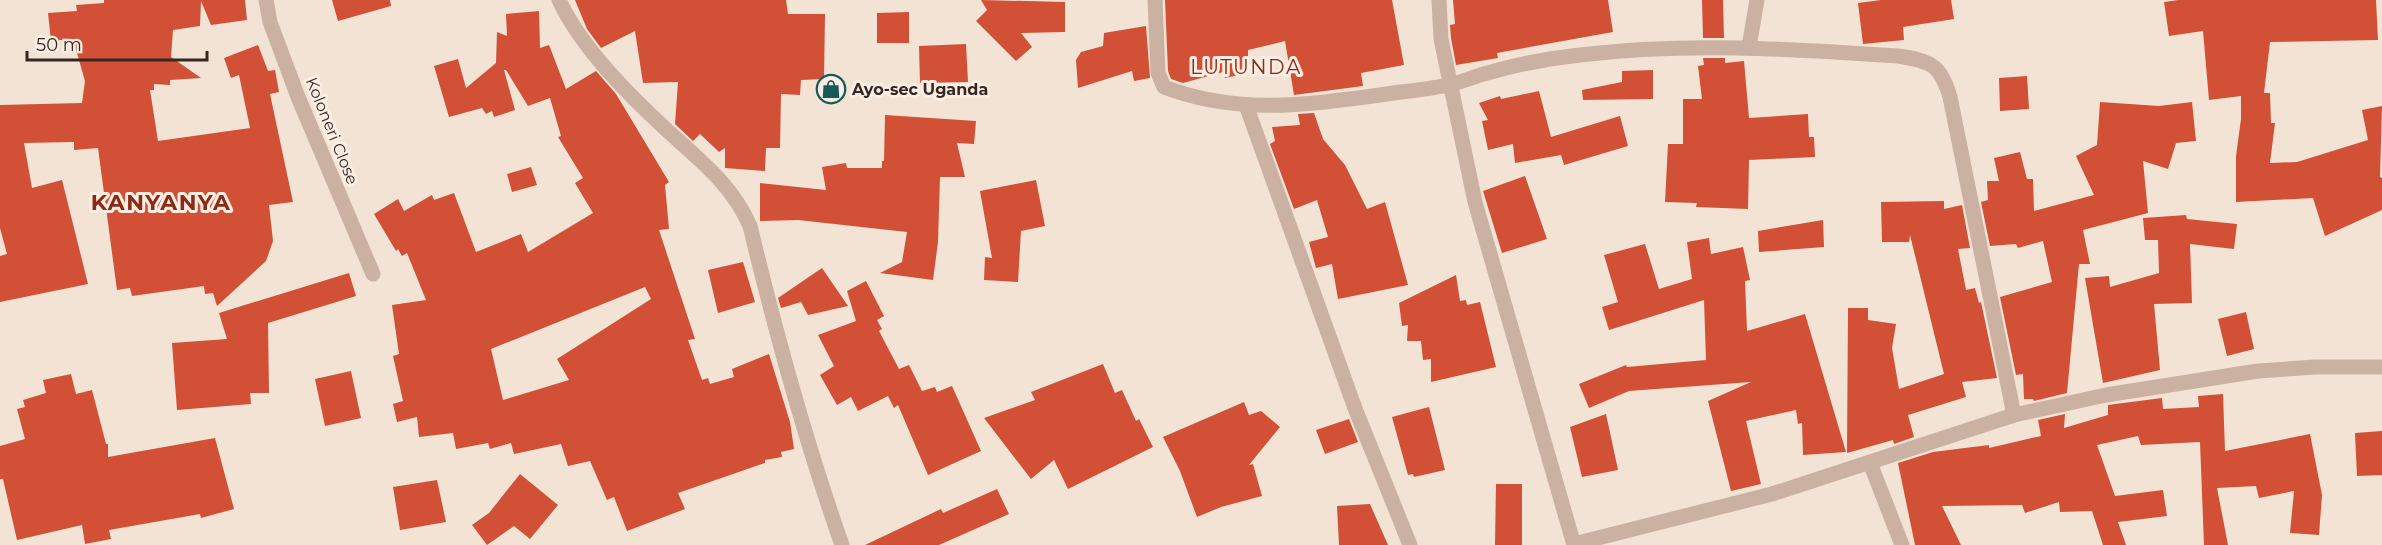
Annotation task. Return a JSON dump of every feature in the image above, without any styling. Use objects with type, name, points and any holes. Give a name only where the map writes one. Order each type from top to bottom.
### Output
[{"type":"street","name":"Koloneri Close","points":[[266,0],[270,22],[298,97],[373,274]]},
{"type":"street","points":[[559,0],[570,24],[620,82],[669,132],[712,171],[743,208],[750,225],[776,335],[819,482],[842,545]]},
{"type":"street","points":[[1155,0],[1158,73],[1164,87],[1178,92],[1246,105],[1293,106],[1451,84],[1490,72],[1578,55],[1645,48],[1749,47],[1920,59],[1934,65],[1944,76],[1978,229],[2014,415]]},
{"type":"street","points":[[1439,0],[1441,39],[1475,202],[1574,544],[1761,497],[2014,415],[2106,394],[2258,371],[2315,367],[2382,367]]},
{"type":"street","points":[[1749,47],[1757,0]]},
{"type":"street","points":[[1246,105],[1356,411],[1410,545]]},
{"type":"street","points":[[1870,463],[1902,545]]},
{"type":"building","points":[[104,0],[245,0],[247,20],[211,25],[201,1],[200,26],[173,30],[171,57],[201,78],[170,80],[170,85],[154,84],[154,90],[150,90],[158,141],[250,128],[239,75],[231,78],[224,58],[258,45],[268,71],[275,70],[279,92],[270,94],[293,202],[269,205],[273,241],[266,261],[217,306],[213,293],[205,294],[204,286],[132,296],[130,288],[117,290],[98,148],[74,150],[74,142],[24,143],[32,188],[62,180],[88,284],[0,302],[0,256],[7,254],[0,228],[0,105],[82,103],[85,81],[73,39],[51,41],[48,13],[77,11],[76,5],[104,3]]},
{"type":"building","points":[[332,0],[390,0],[391,6],[338,21]]},
{"type":"building","points":[[575,0],[786,0],[788,14],[825,14],[824,79],[801,80],[800,95],[781,94],[780,148],[766,148],[765,171],[725,168],[725,148],[719,152],[700,134],[693,141],[675,124],[678,82],[643,83],[635,31],[601,48],[587,29]]},
{"type":"building","points":[[981,0],[1065,2],[1065,32],[1021,33],[1032,47],[1016,61],[976,21],[987,10]]},
{"type":"building","points":[[1165,0],[1392,0],[1404,65],[1361,73],[1363,86],[1294,95],[1285,41],[1248,50],[1248,73],[1225,78],[1223,72],[1183,83],[1171,79],[1168,71]]},
{"type":"building","points":[[1453,0],[1608,0],[1613,32],[1497,53],[1498,58],[1456,65],[1450,25],[1455,24]]},
{"type":"building","points":[[1702,0],[1723,0],[1724,38],[1703,38]]},
{"type":"building","points":[[1881,0],[1951,0],[1954,19],[1903,27],[1904,40],[1863,44],[1858,3]]},
{"type":"building","points":[[2179,0],[2376,0],[2378,40],[2270,42],[2264,93],[2270,93],[2271,123],[2275,123],[2270,163],[2297,162],[2368,140],[2362,110],[2382,106],[2380,177],[2382,178],[2382,210],[2325,236],[2313,198],[2236,202],[2236,156],[2241,119],[2241,96],[2209,100],[2203,31],[2169,36],[2164,2]]},
{"type":"building","points":[[539,11],[540,48],[549,45],[566,89],[596,71],[616,94],[669,182],[665,185],[669,229],[659,230],[695,339],[688,340],[702,380],[708,378],[710,384],[734,377],[732,369],[769,354],[790,422],[794,449],[781,452],[782,457],[765,460],[765,463],[678,493],[685,509],[627,531],[614,497],[607,500],[590,461],[568,466],[561,444],[514,454],[511,443],[490,449],[488,443],[456,449],[453,433],[419,437],[417,417],[397,422],[393,404],[403,401],[393,356],[399,354],[392,305],[426,300],[407,253],[402,256],[398,249],[396,251],[374,214],[398,199],[404,211],[432,195],[434,200],[454,193],[476,252],[521,234],[528,252],[593,213],[575,183],[583,178],[558,137],[561,136],[550,98],[528,106],[504,70],[515,110],[494,117],[492,111],[486,114],[482,108],[449,117],[434,66],[458,59],[466,88],[496,63],[497,32],[507,36],[506,14]],"holes":[[[645,287],[651,299],[557,359],[569,380],[503,400],[491,349]]]},
{"type":"building","points":[[909,12],[909,43],[877,43],[877,13]]},
{"type":"building","points":[[1146,26],[1150,78],[1134,81],[1132,71],[1078,88],[1076,60],[1081,52],[1103,46],[1104,33]]},
{"type":"building","points":[[966,44],[968,82],[920,83],[919,46]]},
{"type":"building","points":[[1703,58],[1725,58],[1725,63],[1744,61],[1749,118],[1808,114],[1809,137],[1814,137],[1815,157],[1749,160],[1748,209],[1696,207],[1697,203],[1665,202],[1668,144],[1683,144],[1683,99],[1702,99],[1698,66],[1704,65]]},
{"type":"building","points":[[1653,70],[1653,99],[1583,100],[1582,90],[1622,82],[1622,71]]},
{"type":"building","points":[[2027,76],[2029,109],[2000,111],[1999,78]]},
{"type":"building","points":[[1539,91],[1551,137],[1620,116],[1628,146],[1564,165],[1561,155],[1515,163],[1513,144],[1488,150],[1482,121],[1488,120],[1479,103],[1500,96],[1501,99]]},
{"type":"building","points":[[2100,102],[2159,106],[2192,102],[2196,141],[2176,143],[2168,169],[2143,161],[2148,213],[2083,230],[2090,264],[2079,264],[2067,393],[2034,401],[2024,399],[2023,374],[2016,375],[2000,297],[2052,282],[2043,241],[2018,248],[2016,244],[1990,246],[1981,202],[1988,200],[1987,181],[1999,181],[1994,158],[2020,152],[2027,179],[2033,179],[2034,211],[2094,195],[2076,156],[2097,145]]},
{"type":"building","points":[[1314,113],[1323,139],[1345,165],[1367,209],[1385,202],[1408,285],[1338,299],[1332,264],[1316,268],[1309,242],[1328,237],[1317,200],[1294,209],[1270,144],[1275,141],[1272,127],[1300,125],[1298,114]]},
{"type":"building","points":[[885,115],[976,121],[974,144],[957,143],[965,177],[940,177],[938,242],[933,280],[880,273],[902,262],[907,232],[798,220],[760,221],[760,183],[826,190],[822,167],[846,163],[847,168],[882,168]]},
{"type":"building","points":[[531,167],[537,185],[512,192],[507,174]]},
{"type":"building","points":[[1525,176],[1547,239],[1502,253],[1483,191]]},
{"type":"building","points":[[1036,180],[1045,226],[1021,231],[1018,282],[984,280],[985,257],[992,258],[980,191]]},
{"type":"building","points":[[1944,201],[1944,209],[1962,205],[1970,248],[1958,249],[1966,290],[1975,288],[1979,303],[1981,302],[1997,378],[1962,382],[1966,397],[1908,415],[1914,437],[1894,444],[1893,440],[1847,453],[1848,308],[1868,308],[1868,320],[1896,324],[1892,348],[1899,389],[1944,374],[1910,235],[1909,242],[1882,242],[1881,202]]},
{"type":"building","points":[[2186,215],[2187,219],[2237,224],[2234,249],[2190,244],[2192,303],[2154,304],[2160,370],[2103,383],[2085,278],[2109,276],[2110,287],[2159,273],[2158,240],[2145,240],[2143,218]]},
{"type":"building","points":[[1823,220],[1824,247],[1759,252],[1758,231]]},
{"type":"building","points":[[1709,238],[1711,254],[1743,247],[1750,280],[1745,281],[1747,331],[1805,314],[1846,452],[1803,455],[1802,423],[1798,424],[1796,410],[1746,421],[1761,484],[1731,491],[1708,401],[1751,382],[1629,391],[1589,408],[1579,384],[1626,365],[1627,367],[1706,360],[1704,300],[1609,330],[1602,307],[1618,302],[1604,255],[1645,244],[1659,289],[1692,279],[1687,242]]},
{"type":"building","points":[[743,262],[755,302],[718,313],[708,270]]},
{"type":"building","points":[[822,268],[848,306],[808,315],[801,302],[781,308],[778,298]]},
{"type":"building","points":[[349,273],[356,296],[268,323],[269,393],[250,393],[251,404],[177,410],[172,343],[227,339],[219,313]]},
{"type":"building","points":[[1456,275],[1460,301],[1466,300],[1467,305],[1480,302],[1496,367],[1431,382],[1431,359],[1423,360],[1421,341],[1407,341],[1408,325],[1402,326],[1399,303]]},
{"type":"building","points":[[866,281],[884,316],[877,320],[882,329],[879,331],[899,369],[909,365],[922,391],[935,387],[937,392],[952,386],[981,451],[928,475],[898,405],[894,408],[888,396],[858,411],[851,397],[837,405],[820,375],[834,366],[818,335],[856,321],[847,291]]},
{"type":"building","points":[[2246,312],[2254,349],[2227,356],[2218,319]]},
{"type":"building","points":[[1103,364],[1115,393],[1122,390],[1136,421],[1139,419],[1153,447],[1068,489],[1054,460],[1031,479],[984,418],[1035,400],[1031,392]]},
{"type":"building","points":[[351,371],[361,418],[325,426],[315,379]]},
{"type":"building","points":[[71,374],[76,394],[92,390],[106,444],[108,444],[108,457],[215,438],[234,509],[201,518],[200,514],[109,530],[111,539],[85,544],[82,525],[17,540],[3,479],[0,479],[0,446],[25,439],[17,409],[25,407],[23,400],[46,393],[43,380]]},
{"type":"building","points":[[2223,394],[2225,451],[2310,434],[2322,495],[2319,535],[2290,533],[2294,491],[2259,498],[2256,486],[2217,488],[2228,545],[2204,545],[2200,442],[2141,445],[2138,436],[2097,445],[2115,496],[2163,490],[2167,516],[2118,522],[2126,545],[2103,545],[2092,511],[2060,512],[2059,502],[2025,513],[2022,505],[1942,506],[1961,545],[1915,545],[1898,463],[1933,452],[1989,445],[1989,448],[2041,436],[2038,420],[2065,414],[2064,428],[2108,415],[2108,405],[2162,398],[2163,409],[2199,407],[2198,396]]},
{"type":"building","points":[[1244,402],[1249,415],[1261,411],[1280,427],[1249,465],[1253,464],[1262,496],[1221,507],[1197,517],[1180,471],[1163,437]]},
{"type":"building","points":[[1429,407],[1445,470],[1414,477],[1413,474],[1408,475],[1392,417]]},
{"type":"building","points":[[1606,414],[1618,470],[1582,477],[1570,427]]},
{"type":"building","points":[[1349,419],[1358,442],[1325,454],[1316,430]]},
{"type":"building","points":[[2382,431],[2382,475],[2357,476],[2355,433]]},
{"type":"building","points":[[520,474],[558,505],[530,539],[514,526],[487,545],[472,525],[489,513]]},
{"type":"building","points":[[437,480],[446,522],[400,530],[393,487]]},
{"type":"building","points":[[1496,484],[1522,484],[1522,545],[1495,545]]},
{"type":"building","points":[[997,489],[1009,514],[939,545],[865,545],[941,509],[943,513]]},
{"type":"building","points":[[1370,504],[1388,545],[1339,545],[1337,506]]},
{"type":"place","name":"Ayo-sec Uganda","points":[[831,89]]},
{"type":"district","name":"LUTUNDA","points":[[1246,67]]},
{"type":"district","name":"KANYANYA","points":[[161,202]]}]
